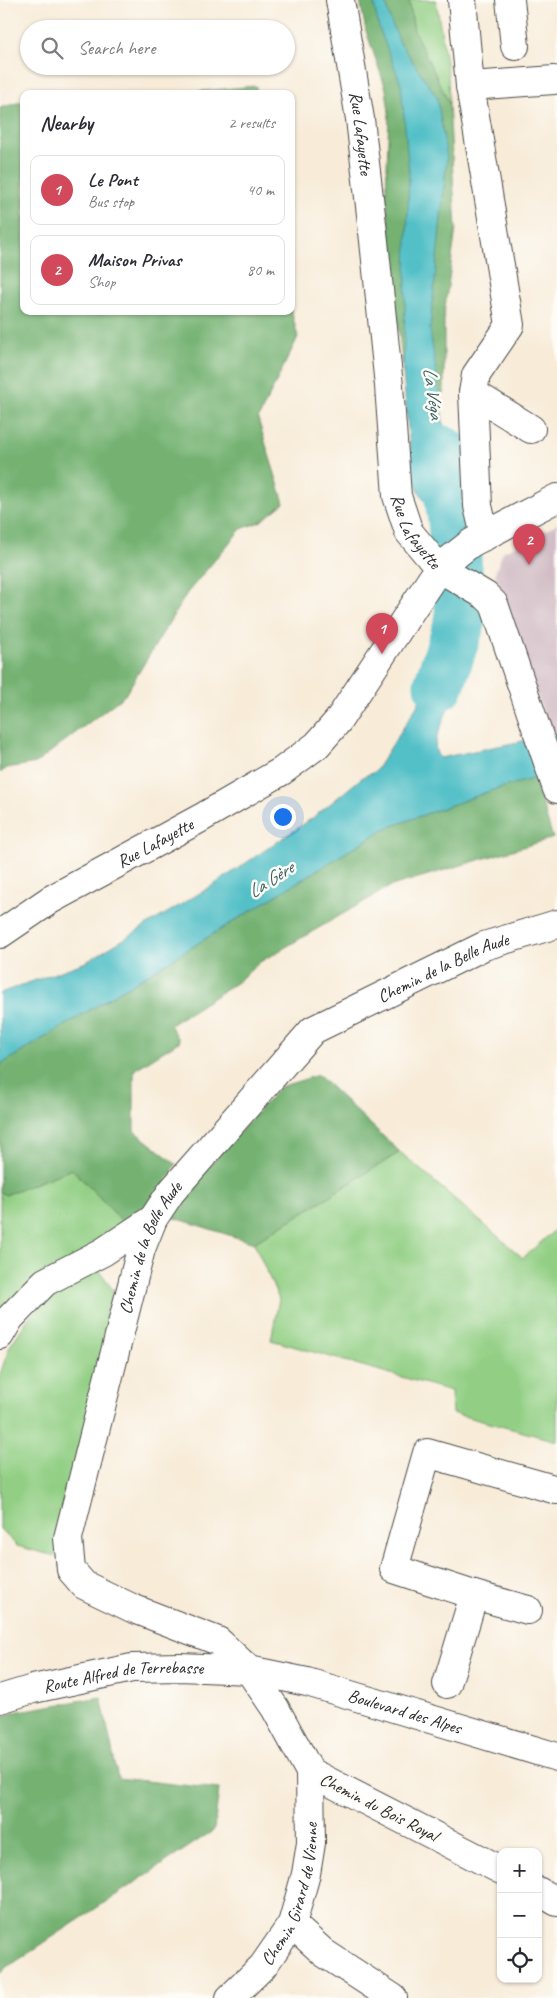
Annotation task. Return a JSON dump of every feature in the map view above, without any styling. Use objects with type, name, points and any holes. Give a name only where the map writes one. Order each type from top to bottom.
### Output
[{"type":"street","name":"Rue Lafayette","points":[[0,934],[50,900],[201,818],[282,771],[317,745],[338,721],[439,568],[408,532],[397,496],[389,386],[374,240],[360,119],[340,0]]},
{"type":"street","points":[[462,0],[470,86],[510,325],[476,375],[473,393],[478,539]]},
{"type":"street","points":[[510,0],[515,46]]},
{"type":"street","points":[[470,86],[554,80]]},
{"type":"street","points":[[473,393],[531,429]]},
{"type":"street","points":[[557,498],[478,539],[439,568],[486,596],[494,604],[557,789]]},
{"type":"street","name":"Chemin de la Belle Aude","points":[[249,1670],[218,1641],[116,1601],[84,1585],[71,1570],[68,1538],[124,1310],[141,1249],[153,1219],[171,1192],[313,1030],[484,946],[557,924]]},
{"type":"street","points":[[0,1335],[10,1318],[45,1282],[102,1252],[153,1219]]},
{"type":"street","points":[[528,1610],[394,1569],[427,1453],[557,1490]]},
{"type":"street","points":[[447,1684],[474,1595]]},
{"type":"street","name":"Route Alfred de Terrebasse","points":[[0,1699],[33,1689],[132,1668],[162,1667],[249,1670]]},
{"type":"street","name":"Chemin du Bois Royal","points":[[249,1670],[276,1708],[310,1772],[497,1868]]},
{"type":"street","name":"Boulevard des Alpes","points":[[249,1670],[307,1682],[557,1757]]},
{"type":"street","name":"Chemin Girard de Vienne","points":[[230,1998],[263,1966],[292,1924],[306,1874],[311,1843],[310,1772]]},
{"type":"street","points":[[541,1893],[557,1902]]},
{"type":"street","points":[[292,1924],[324,1953],[392,1998]]},
{"type":"shaded area","points":[[557,524],[557,734],[551,735],[495,573],[503,552]]},
{"type":"green space","points":[[360,0],[409,0],[414,31],[449,103],[456,229],[444,314],[444,393],[429,395],[403,373],[386,195],[389,112],[386,89],[366,31]]},
{"type":"green space","points":[[409,0],[436,0],[448,75],[449,103],[414,31]]},
{"type":"green space","points":[[256,86],[256,90],[212,90]]},
{"type":"green space","points":[[20,102],[20,315],[292,315],[298,337],[258,419],[284,503],[260,522],[241,529],[187,593],[125,695],[36,763],[7,768],[0,773],[0,108]]},
{"type":"green space","points":[[534,778],[553,838],[391,886],[260,962],[236,983],[170,1025],[180,1041],[134,1070],[134,1131],[176,1164],[150,1210],[125,1224],[72,1169],[5,1195],[0,1191],[0,1065],[384,829],[496,789]]},
{"type":"green space","points":[[318,1075],[400,1152],[254,1243],[169,1216],[177,1202],[280,1087]]},
{"type":"green space","points":[[400,1152],[523,1258],[557,1228],[557,1441],[452,1413],[451,1391],[271,1340],[279,1299],[254,1243]]},
{"type":"green space","points":[[72,1169],[125,1224],[0,1309],[0,1191],[5,1195]]},
{"type":"green space","points":[[96,1265],[119,1299],[55,1556],[17,1546],[0,1529],[0,1374],[10,1346],[30,1316],[72,1277]]},
{"type":"green space","points":[[101,1697],[118,1778],[219,1789],[214,1830],[0,1972],[0,1718],[14,1712]]},
{"type":"water","points":[[373,0],[385,0],[390,19],[400,43],[437,97],[447,158],[430,329],[456,512],[453,520],[431,510],[418,490],[412,470],[403,373],[409,172],[401,84],[379,28]]},
{"type":"water","name":"La Gère","points":[[457,619],[463,619],[470,649],[437,737],[436,748],[438,755],[440,758],[557,734],[557,772],[496,789],[384,829],[0,1065],[0,993],[86,962],[215,884],[314,817],[364,776],[375,772],[417,706]]},
{"type":"waterway","name":"La Véga","points":[[439,685],[461,619],[453,520],[443,451]]},
{"type":"place","name":"Maison Privas","points":[[529,565]]},
{"type":"place","name":"Le Pont","points":[[382,654]]}]
